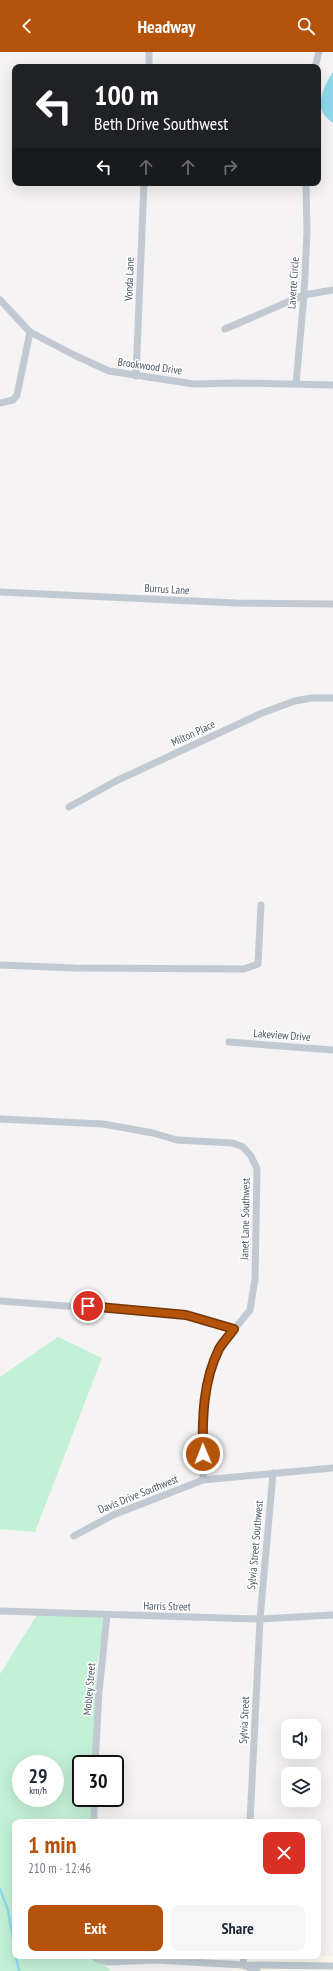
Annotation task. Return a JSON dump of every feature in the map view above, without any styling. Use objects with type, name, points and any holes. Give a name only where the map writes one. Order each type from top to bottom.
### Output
[{"type":"street","points":[[149,52],[149,64]]},
{"type":"street","points":[[316,64],[319,52]]},
{"type":"street","name":"Vonda Lane","points":[[136,376],[144,186]]},
{"type":"street","name":"Laverte Circle","points":[[296,384],[304,296],[307,232],[306,186]]},
{"type":"street","points":[[225,329],[304,296],[333,290]]},
{"type":"street","name":"Brookwood Drive","points":[[0,300],[30,332],[74,356],[109,371],[194,384],[333,385]]},
{"type":"street","points":[[0,403],[13,400],[17,395],[30,332]]},
{"type":"street","name":"Burrus Lane","points":[[0,592],[236,603],[333,604]]},
{"type":"street","name":"Milton Place","points":[[69,807],[116,781],[262,714],[305,699],[333,698]]},
{"type":"street","points":[[0,965],[75,968],[244,969],[258,964],[260,905]]},
{"type":"street","name":"Lakeview Drive","points":[[229,1042],[333,1050]]},
{"type":"street","name":"Janet Lane Southwest","points":[[0,1119],[103,1124],[152,1133],[177,1140],[233,1143],[243,1148],[252,1156],[257,1169],[255,1279],[250,1310],[220,1347],[210,1370],[205,1398],[202,1480]]},
{"type":"street","points":[[0,1301],[186,1315],[234,1329]]},
{"type":"street","name":"Davis Drive Southwest","points":[[74,1536],[112,1515],[202,1480],[333,1468]]},
{"type":"street","name":"Sylvia Street Southwest","points":[[260,1619],[273,1473]]},
{"type":"street","name":"Harris Street","points":[[0,1611],[260,1619],[333,1615]]},
{"type":"street","name":"Mobley Street","points":[[96,1755],[99,1692],[107,1615]]},
{"type":"street","name":"Sylvia Street","points":[[250,1819],[260,1619]]},
{"type":"street","points":[[94,1807],[94,1819]]},
{"type":"street","points":[[97,1959],[109,1962],[155,1960],[244,1965],[333,1966]]},
{"type":"street","points":[[244,1959],[244,1965]]},
{"type":"street","points":[[244,1965],[257,1971]]},
{"type":"shaded area","points":[[321,1956],[333,1956],[333,1971],[234,1971],[237,1959],[321,1959]]},
{"type":"green space","points":[[58,1337],[102,1358],[35,1532],[0,1529],[0,1377]]},
{"type":"green space","points":[[40,1610],[106,1612],[97,1664],[93,1755],[72,1755],[72,1807],[91,1807],[90,1819],[12,1819],[12,1959],[98,1959],[111,1971],[0,1971],[0,1674]]},
{"type":"water","points":[[333,72],[333,123],[323,113],[321,102],[328,80]]},
{"type":"waterway","points":[[0,1889],[8,1910],[12,1933]]},
{"type":"waterway","points":[[17,1959],[19,1971]]},
{"type":"route","points":[[88,1306],[186,1315],[234,1329],[220,1347],[210,1370],[205,1398],[203,1454]]}]
